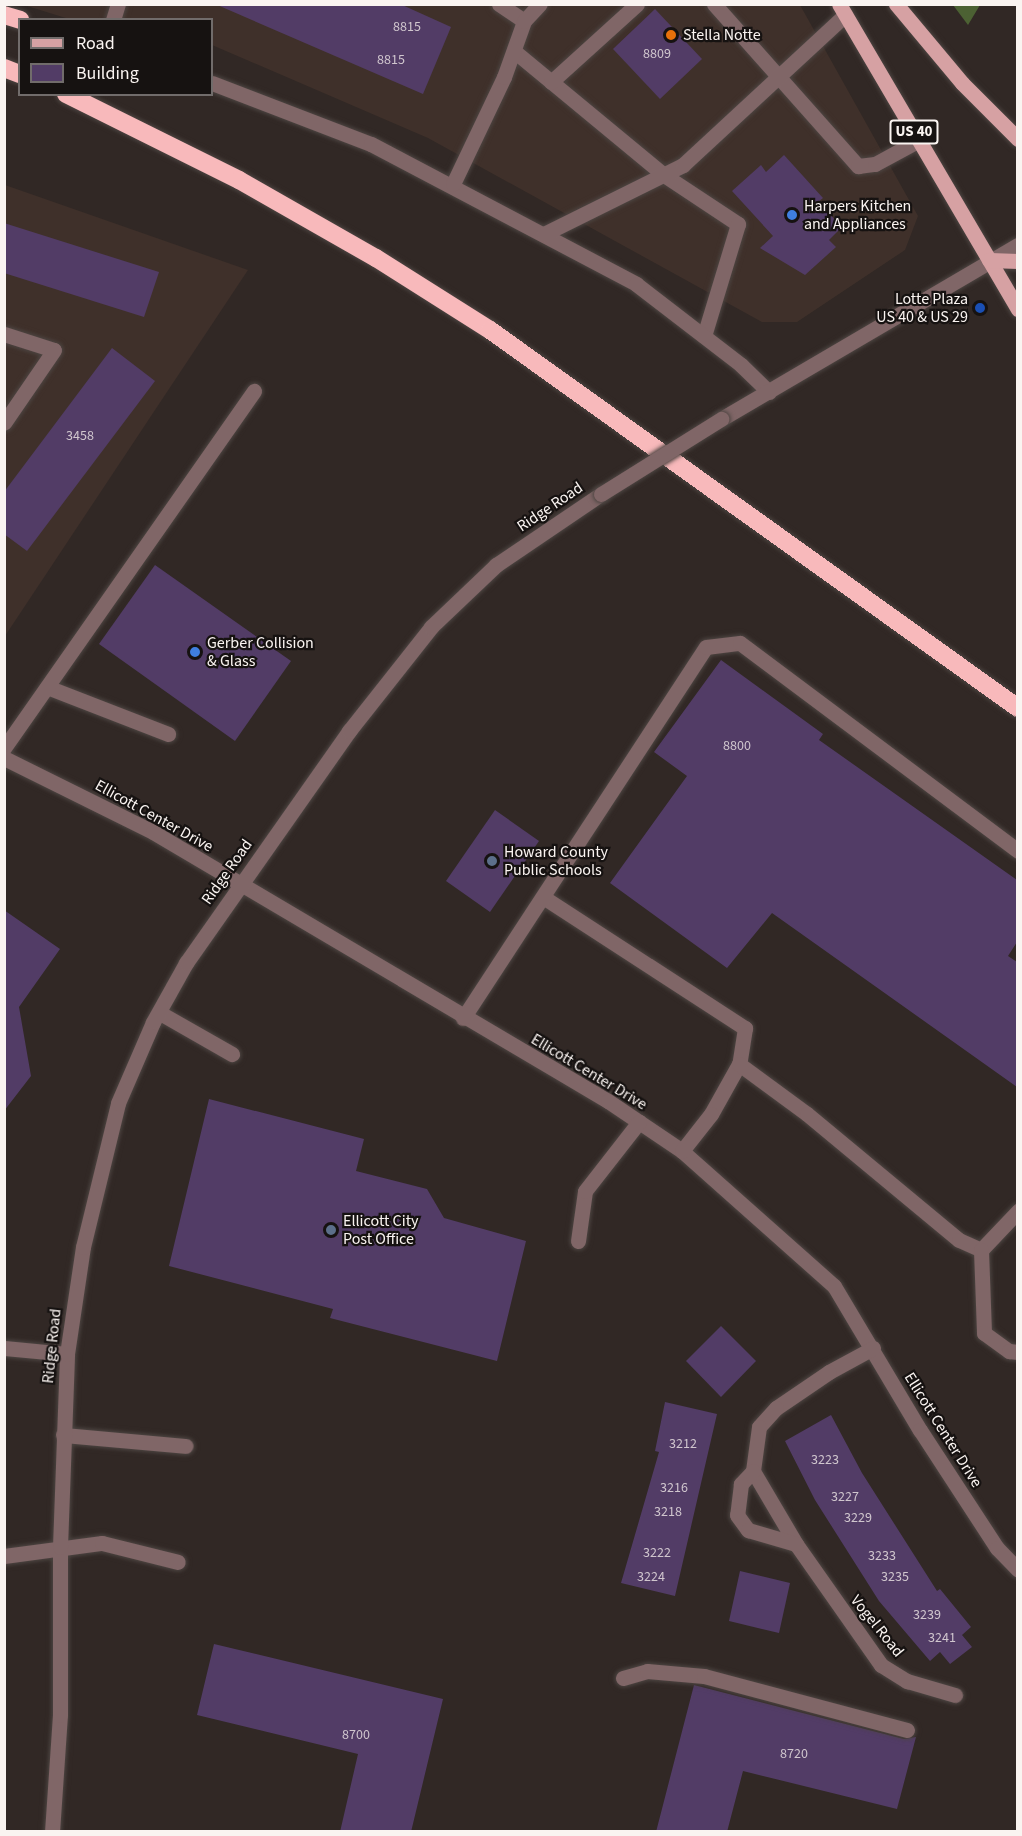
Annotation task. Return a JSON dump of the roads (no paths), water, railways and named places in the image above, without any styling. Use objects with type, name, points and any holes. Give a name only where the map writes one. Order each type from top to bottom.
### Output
[{"type":"highway","points":[[70,96],[239,180],[376,258],[490,330],[1017,708]]},
{"type":"main road","points":[[896,4],[962,83],[1017,139]]},
{"type":"main road","name":"US 40","points":[[842,10],[1017,309]]},
{"type":"main road","points":[[989,260],[1017,261]]},
{"type":"street","points":[[499,4],[524,21]]},
{"type":"street","points":[[453,184],[514,51],[524,21],[540,4]]},
{"type":"street","points":[[551,82],[637,4]]},
{"type":"street","points":[[714,4],[858,166],[875,164],[919,140]]},
{"type":"street","points":[[544,234],[683,165],[780,76],[842,10]]},
{"type":"street","points":[[514,51],[664,175],[738,224],[704,336]]},
{"type":"street","points":[[213,83],[371,144],[453,184],[636,284],[704,336],[769,392]]},
{"type":"street","name":"Ridge Road","points":[[52,1832],[60,1715],[60,1546],[63,1435],[68,1354],[83,1247],[117,1103],[186,963],[349,731],[431,627],[496,565],[601,494],[721,419],[1017,245]]},
{"type":"street","points":[[4,334],[54,350],[4,423]]},
{"type":"street","points":[[4,748],[254,391]]},
{"type":"street","points":[[463,1018],[706,647],[740,643],[1017,851]]},
{"type":"street","points":[[47,687],[168,734]]},
{"type":"street","name":"Ellicott Center Drive","points":[[4,758],[153,832],[239,886],[639,1122],[682,1151],[834,1286],[933,1450],[997,1548],[1017,1570]]},
{"type":"street","points":[[543,897],[744,1028],[739,1064],[711,1114],[682,1151]]},
{"type":"street","points":[[160,1013],[232,1053]]},
{"type":"street","points":[[739,1064],[807,1114],[959,1240],[981,1250]]},
{"type":"street","points":[[578,1241],[585,1191],[639,1122]]},
{"type":"street","points":[[1017,1211],[981,1250],[984,1333],[1010,1351],[1017,1352]]},
{"type":"street","points":[[4,1348],[68,1354]]},
{"type":"street","points":[[796,1544],[748,1530],[737,1515],[741,1484],[753,1471],[759,1427],[776,1408],[829,1372],[873,1348]]},
{"type":"street","points":[[63,1435],[186,1446]]},
{"type":"street","name":"Vogel Road","points":[[753,1471],[796,1544],[881,1665],[907,1681],[956,1695]]},
{"type":"street","points":[[4,1556],[60,1546],[102,1543],[178,1562]]},
{"type":"street","points":[[623,1678],[647,1671],[704,1676],[907,1730]]},
{"type":"place","name":"Stella Notte","points":[[671,35]]},
{"type":"place","name":"Harpers Kitchen and Appliances","points":[[792,215]]},
{"type":"place","name":"Lotte Plaza US 40 & US 29","points":[[980,308]]},
{"type":"place","name":"Gerber Collision & Glass","points":[[195,652]]},
{"type":"place","name":"Howard County Public Schools","points":[[492,861]]},
{"type":"place","name":"Ellicott City Post Office","points":[[331,1230]]}]
